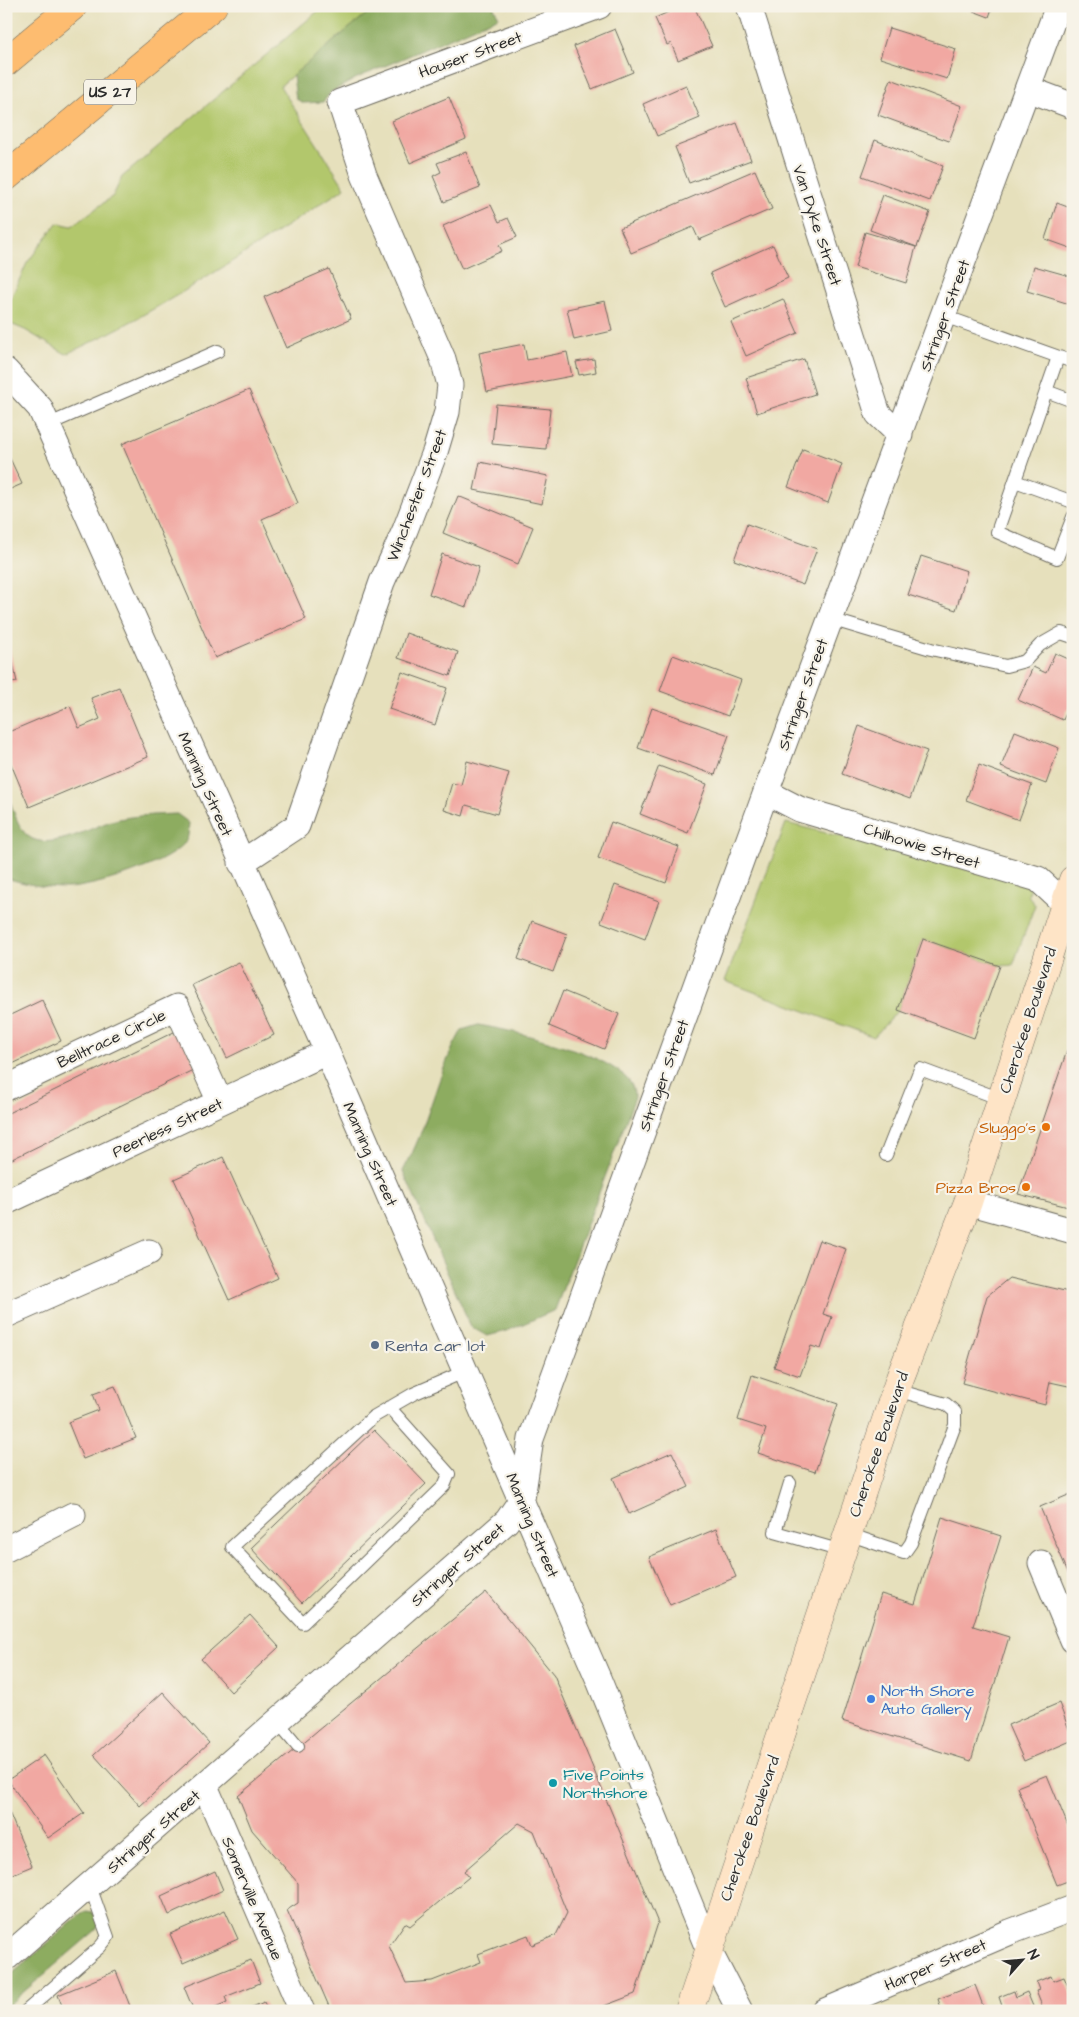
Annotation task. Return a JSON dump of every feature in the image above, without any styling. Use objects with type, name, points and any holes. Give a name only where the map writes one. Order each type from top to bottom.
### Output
[{"type":"highway","points":[[6,62],[73,6]]},
{"type":"highway","name":"US 27","points":[[6,177],[213,6]]},
{"type":"main road","name":"Cherokee Boulevard","points":[[689,2011],[896,1390],[968,1202],[1070,896]]},
{"type":"street","name":"Houser Street","points":[[340,102],[599,6]]},
{"type":"street","name":"Van Dyke Street","points":[[749,6],[878,414],[900,435]]},
{"type":"street","name":"Stringer Street","points":[[6,1958],[507,1521],[522,1499],[531,1439],[766,792],[1058,6]]},
{"type":"street","points":[[1028,89],[1073,106]]},
{"type":"street","name":"Winchester Street","points":[[241,863],[297,826],[382,582],[405,530],[435,452],[447,412],[450,385],[443,358],[364,175],[340,102]]},
{"type":"street","name":"Manning Street","points":[[6,371],[40,408],[241,863],[327,1052],[522,1499],[606,1696],[708,1951],[740,2011]]},
{"type":"street","name":"Chilhowie Street","points":[[766,792],[799,808],[1038,880],[1070,896]]},
{"type":"street","name":"Belltrace Circle","points":[[6,1088],[177,1007],[220,1102]]},
{"type":"street","name":"Peerless Street","points":[[6,1202],[327,1052]]},
{"type":"street","points":[[968,1202],[1073,1231]]},
{"type":"street","points":[[8,1310],[149,1252]]},
{"type":"street","points":[[6,1549],[74,1515]]},
{"type":"street","points":[[1041,1563],[1073,1640]]},
{"type":"street","name":"Somerville Avenue","points":[[205,1786],[302,2011]]},
{"type":"street","name":"Harper Street","points":[[825,2011],[1010,1932],[1073,1908]]},
{"type":"lane","points":[[944,316],[1073,362]]},
{"type":"lane","points":[[47,424],[218,351]]},
{"type":"lane","points":[[1058,357],[997,532],[1057,558],[1073,517]]},
{"type":"lane","points":[[1046,391],[1073,401]]},
{"type":"lane","points":[[1015,481],[1073,502]]},
{"type":"lane","points":[[830,619],[931,649],[1006,666],[1025,661],[1040,645],[1061,633],[1073,637]]},
{"type":"lane","points":[[886,1155],[920,1069],[1001,1099]]},
{"type":"lane","points":[[389,1408],[449,1474],[444,1486],[303,1623],[232,1547],[373,1417],[413,1394],[466,1371]]},
{"type":"lane","points":[[790,1483],[775,1532],[904,1553],[910,1543],[955,1425],[955,1412],[946,1404],[896,1390]]},
{"type":"lane","points":[[277,1721],[298,1746]]},
{"type":"lane","points":[[26,2011],[100,1947],[108,1937],[90,1886]]},
{"type":"green space","points":[[324,6],[376,6],[280,86],[345,188],[243,255],[174,297],[66,354],[25,330],[6,322],[6,309],[27,263],[57,223],[72,226],[113,196],[122,177]]},
{"type":"green space","points":[[376,6],[493,6],[499,17],[357,78],[331,92],[323,102],[304,103],[296,99],[293,75]]},
{"type":"green space","points":[[6,789],[18,822],[24,832],[32,839],[54,841],[119,819],[177,814],[189,823],[188,837],[180,848],[151,865],[94,884],[58,888],[13,880],[6,878]]},
{"type":"green space","points":[[786,823],[1032,884],[1028,895],[1035,905],[1013,965],[1000,966],[923,939],[898,1010],[874,1037],[725,981]]},
{"type":"green space","points":[[478,1025],[537,1038],[585,1054],[622,1074],[632,1086],[635,1097],[555,1310],[507,1331],[487,1336],[471,1327],[403,1171],[420,1136],[445,1064],[453,1047],[462,1030]]},
{"type":"green space","points":[[87,1911],[93,1912],[100,1923],[96,1930],[6,2007],[6,1979]]},
{"type":"building","points":[[682,6],[694,6],[712,46],[678,60],[671,43],[667,45],[655,18]]},
{"type":"building","points":[[960,6],[993,6],[989,17]]},
{"type":"building","points":[[889,28],[956,49],[947,79],[880,58]]},
{"type":"building","points":[[615,29],[633,72],[592,89],[574,46]]},
{"type":"building","points":[[891,79],[962,106],[949,141],[878,115]]},
{"type":"building","points":[[686,85],[700,118],[657,136],[643,104]]},
{"type":"building","points":[[449,97],[466,139],[410,163],[392,121]]},
{"type":"building","points":[[737,123],[751,160],[689,183],[675,147]]},
{"type":"building","points":[[875,140],[943,166],[930,201],[862,176]]},
{"type":"building","points":[[466,152],[480,188],[444,202],[433,176],[441,172],[437,163]]},
{"type":"building","points":[[755,170],[772,209],[699,240],[693,227],[631,253],[620,228]]},
{"type":"building","points":[[883,195],[930,212],[917,247],[870,230]]},
{"type":"building","points":[[1057,203],[1073,209],[1073,249],[1045,239]]},
{"type":"building","points":[[491,205],[499,222],[508,218],[517,237],[499,245],[502,251],[462,269],[443,226]]},
{"type":"building","points":[[865,232],[916,247],[906,283],[855,267]]},
{"type":"building","points":[[773,245],[788,278],[725,307],[710,273]]},
{"type":"building","points":[[1034,266],[1073,277],[1073,305],[1027,291]]},
{"type":"building","points":[[329,269],[351,319],[286,348],[264,297]]},
{"type":"building","points":[[783,299],[798,333],[746,356],[731,322]]},
{"type":"building","points":[[605,301],[612,331],[574,340],[567,309]]},
{"type":"building","points":[[524,344],[527,360],[567,352],[572,376],[487,392],[479,353]]},
{"type":"building","points":[[594,359],[596,372],[579,375],[576,362]]},
{"type":"building","points":[[804,359],[815,394],[757,413],[746,378]]},
{"type":"building","points":[[249,390],[298,503],[262,519],[306,619],[215,658],[122,444]]},
{"type":"building","points":[[496,404],[550,409],[546,449],[492,444]]},
{"type":"building","points":[[803,449],[842,464],[828,503],[788,487]]},
{"type":"building","points":[[6,450],[22,484],[6,491]]},
{"type":"building","points":[[480,462],[548,476],[542,504],[474,490]]},
{"type":"building","points":[[458,496],[533,527],[518,564],[443,533]]},
{"type":"building","points":[[747,524],[817,549],[803,585],[734,560]]},
{"type":"building","points":[[442,554],[479,567],[466,607],[429,594]]},
{"type":"building","points":[[921,556],[967,571],[956,610],[908,595]]},
{"type":"building","points":[[6,633],[17,682],[6,684]]},
{"type":"building","points":[[406,633],[458,652],[450,676],[398,658]]},
{"type":"building","points":[[1055,653],[1073,661],[1073,698],[1063,720],[1018,700],[1033,667],[1046,673]]},
{"type":"building","points":[[673,655],[741,680],[728,716],[660,691]]},
{"type":"building","points":[[402,672],[447,688],[435,725],[389,709]]},
{"type":"building","points":[[119,687],[148,757],[29,807],[6,752],[6,733],[70,706],[79,728],[100,719],[91,698]]},
{"type":"building","points":[[652,708],[729,735],[715,775],[638,748]]},
{"type":"building","points":[[859,726],[927,751],[910,799],[842,774]]},
{"type":"building","points":[[1015,731],[1059,748],[1046,784],[1001,767]]},
{"type":"building","points":[[467,761],[509,773],[497,814],[466,805],[463,816],[444,810],[452,783],[461,785]]},
{"type":"building","points":[[979,765],[1032,785],[1019,820],[966,800]]},
{"type":"building","points":[[659,766],[707,784],[688,833],[640,814]]},
{"type":"building","points":[[611,822],[679,847],[666,883],[598,858]]},
{"type":"building","points":[[615,885],[659,901],[645,939],[601,922]]},
{"type":"building","points":[[532,921],[567,934],[553,972],[518,959]]},
{"type":"building","points":[[923,939],[1000,966],[974,1038],[898,1010]]},
{"type":"building","points":[[239,962],[274,1035],[227,1058],[192,985]]},
{"type":"building","points":[[563,991],[619,1014],[604,1049],[549,1026]]},
{"type":"building","points":[[42,1000],[61,1041],[6,1067],[6,1017]]},
{"type":"building","points":[[178,1030],[197,1068],[6,1162],[6,1114]]},
{"type":"building","points":[[1073,1033],[1073,1207],[1072,1208],[1018,1194]]},
{"type":"building","points":[[223,1157],[278,1278],[229,1300],[174,1179]]},
{"type":"building","points":[[819,1240],[846,1249],[823,1314],[832,1317],[821,1349],[811,1346],[800,1376],[774,1367]]},
{"type":"building","points":[[1009,1278],[1073,1293],[1073,1387],[1050,1382],[1045,1405],[962,1383],[987,1296]]},
{"type":"building","points":[[752,1375],[838,1404],[815,1472],[758,1453],[766,1429],[738,1420]]},
{"type":"building","points":[[115,1386],[136,1438],[83,1459],[68,1422],[99,1410],[93,1394]]},
{"type":"building","points":[[374,1430],[426,1484],[302,1603],[251,1548]]},
{"type":"building","points":[[672,1452],[689,1487],[629,1514],[613,1478]]},
{"type":"building","points":[[1073,1493],[1073,1584],[1040,1507]]},
{"type":"building","points":[[942,1517],[1001,1536],[973,1626],[1009,1637],[971,1761],[842,1721],[881,1594],[915,1604]]},
{"type":"building","points":[[716,1529],[736,1577],[670,1605],[649,1557]]},
{"type":"building","points":[[486,1592],[554,1675],[658,1923],[635,1994],[591,2011],[331,2011],[287,1910],[298,1903],[298,1883],[252,1830],[238,1796]],"holes":[[[519,1823],[534,1831],[567,1913],[556,1935],[532,1945],[528,1935],[478,1954],[481,1962],[432,1981],[406,1983],[389,1946],[405,1923],[410,1926],[469,1877],[464,1871]]]},
{"type":"building","points":[[250,1615],[279,1647],[231,1692],[201,1659]]},
{"type":"building","points":[[163,1692],[209,1743],[140,1806],[94,1755]]},
{"type":"building","points":[[1059,1703],[1073,1740],[1024,1761],[1008,1725]]},
{"type":"building","points":[[44,1755],[84,1813],[48,1838],[8,1780]]},
{"type":"building","points":[[1047,1775],[1073,1838],[1073,1879],[1057,1885],[1017,1787]]},
{"type":"building","points":[[8,1810],[32,1866],[6,1877],[6,1811]]},
{"type":"building","points":[[215,1871],[223,1890],[169,1915],[161,1896]]},
{"type":"building","points":[[225,1910],[238,1939],[183,1963],[170,1934]]},
{"type":"building","points":[[251,1960],[260,1983],[225,1997],[227,2002],[206,2011],[194,2011],[184,1987]]},
{"type":"building","points":[[116,1971],[132,2011],[64,2011],[58,1995]]},
{"type":"building","points":[[1051,1976],[1053,1981],[1064,1977],[1073,1998],[1073,2011],[1044,2011],[1036,1991],[1039,1990],[1036,1982]]},
{"type":"building","points":[[975,1985],[985,2011],[942,2011],[938,1999]]},
{"type":"building","points":[[1014,1991],[1016,1997],[1027,1992],[1035,2011],[1000,2011],[999,2007],[1002,2006],[999,1997]]},
{"type":"building","points":[[264,2002],[268,2011],[243,2011]]},
{"type":"place","name":"Sluggo's","points":[[1046,1127]]},
{"type":"place","name":"Pizza Bros","points":[[1026,1187]]},
{"type":"place","name":"Renta car lot","points":[[375,1345]]},
{"type":"place","name":"North Shore Auto Gallery","points":[[871,1699]]},
{"type":"place","name":"Five Points Northshore","points":[[553,1783]]}]
